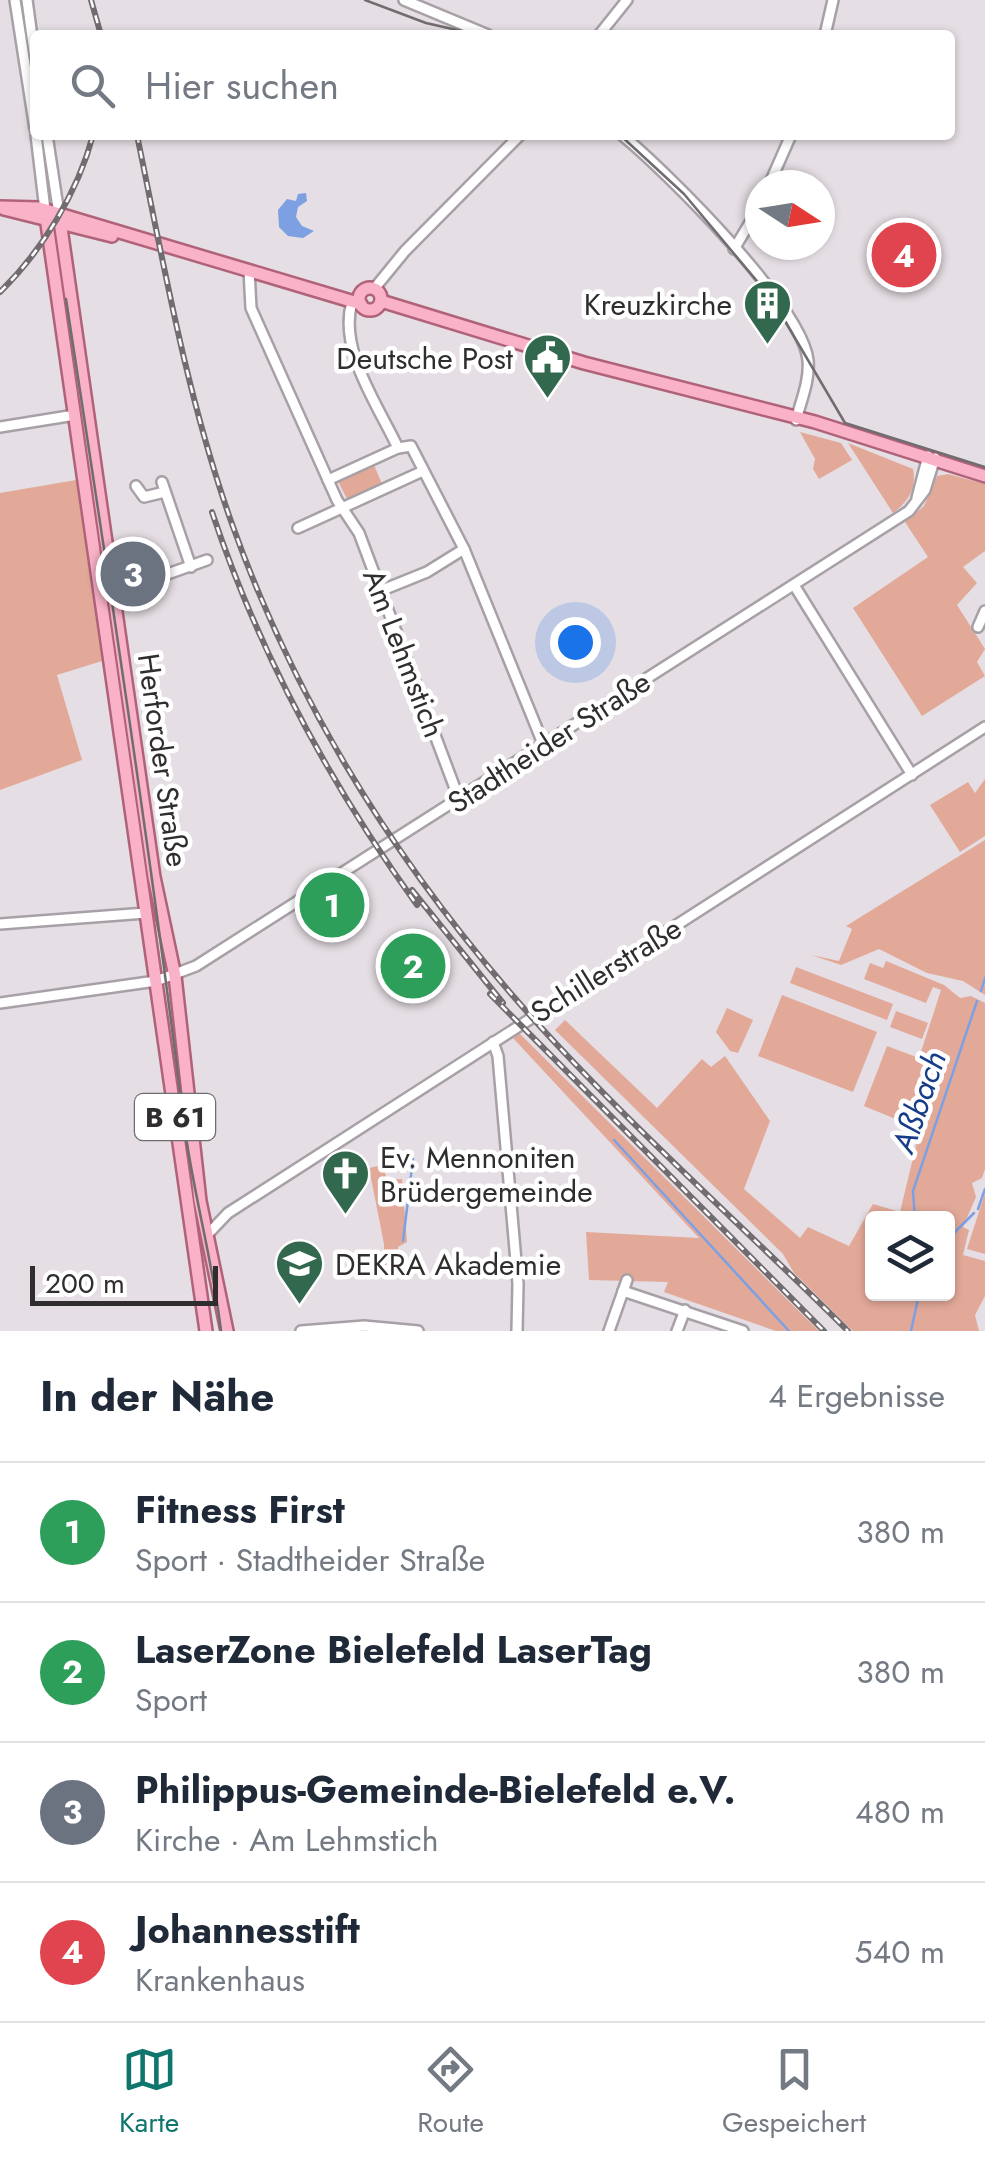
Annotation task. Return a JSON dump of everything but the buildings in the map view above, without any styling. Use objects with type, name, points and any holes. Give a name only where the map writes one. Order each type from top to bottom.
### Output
[{"type":"main road","points":[[0,207],[46,215],[378,305],[985,476]]},
{"type":"main road","name":"Herforder Straße","points":[[46,215],[206,1331]]},
{"type":"main road","name":"Herforder Straße","points":[[60,219],[154,877],[175,976],[188,1121],[228,1331]]},
{"type":"main road","points":[[358,301],[374,289],[378,305]]},
{"type":"street","name":"Herforder Straße","points":[[15,0],[30,97]]},
{"type":"street","points":[[27,0],[31,30]]},
{"type":"street","points":[[404,0],[476,30]]},
{"type":"street","points":[[603,30],[628,0]]},
{"type":"street","points":[[826,30],[833,0]]},
{"type":"street","points":[[22,50],[30,56]]},
{"type":"street","name":"Herforder Straße","points":[[37,140],[46,215]]},
{"type":"street","name":"Herforder Straße","points":[[49,140],[60,219]]},
{"type":"street","points":[[374,289],[405,251],[515,140]]},
{"type":"street","points":[[627,140],[685,193],[780,307],[805,348],[808,376],[799,421]]},
{"type":"street","points":[[776,170],[789,140]]},
{"type":"street","points":[[734,249],[745,231]]},
{"type":"street","name":"Am Lehmstich","points":[[249,270],[250,303],[342,510],[358,532],[459,799]]},
{"type":"street","points":[[358,301],[350,341],[398,448]]},
{"type":"street","points":[[0,426],[75,416]]},
{"type":"street","points":[[328,480],[398,448],[411,446],[464,549],[544,746]]},
{"type":"street","name":"Stadtheider Straße","points":[[0,1002],[175,976],[544,746],[909,511],[918,500],[934,461]]},
{"type":"street","points":[[298,528],[423,471]]},
{"type":"street","points":[[136,486],[142,497],[164,487],[191,566]]},
{"type":"street","points":[[380,590],[427,572],[464,549]]},
{"type":"street","points":[[114,593],[207,560]]},
{"type":"street","points":[[794,585],[912,775]]},
{"type":"street","points":[[978,627],[985,610]]},
{"type":"street","name":"Schillerstraße","points":[[208,1234],[228,1213],[985,727]]},
{"type":"street","points":[[0,924],[146,913]]},
{"type":"street","points":[[492,1042],[500,1075],[518,1331]]},
{"type":"street","name":"Schillerstraße","points":[[204,1218],[228,1213]]},
{"type":"street","points":[[608,1331],[625,1286],[743,1331]]},
{"type":"street","points":[[677,1331],[685,1310]]},
{"type":"street","points":[[301,1331],[364,1326],[418,1331]]},
{"type":"shaded area","points":[[800,432],[841,443],[852,460],[819,479],[813,469],[815,459]]},
{"type":"shaded area","points":[[848,443],[913,469],[910,494],[893,513]]},
{"type":"shaded area","points":[[374,465],[382,484],[348,501],[338,481]]},
{"type":"shaded area","points":[[948,474],[985,484],[985,551],[963,567],[977,583],[957,605],[985,649],[977,662],[985,676],[922,716],[853,608],[928,557],[905,522],[924,506],[937,476]]},
{"type":"shaded area","points":[[76,480],[102,661],[57,675],[82,760],[0,790],[0,493]]},
{"type":"shaded area","points":[[985,779],[985,836],[960,852],[930,805],[968,782],[975,793]]},
{"type":"shaded area","points":[[985,840],[985,995],[963,981],[927,973],[879,949],[841,965],[811,955],[839,961],[852,929],[846,926]]},
{"type":"shaded area","points":[[886,961],[944,985],[960,998],[971,996],[985,1003],[985,1169],[982,1178],[972,1183],[976,1197],[963,1227],[969,1230],[963,1255],[985,1261],[985,1296],[975,1315],[979,1331],[853,1331],[794,1273],[783,1254],[555,1030],[565,1020],[657,1108],[702,1059],[711,1067],[725,1056],[770,1121],[744,1189],[800,1238],[808,1227],[849,1246],[865,1218],[865,1301],[955,1301],[955,1211],[900,1211],[920,1129],[864,1106],[887,1046],[919,1058],[941,990],[933,987],[926,1003],[864,979],[870,963],[883,968]]},
{"type":"shaded area","points":[[796,967],[893,1004],[887,1020],[790,983]]},
{"type":"shaded area","points":[[782,995],[877,1032],[853,1092],[758,1056]]},
{"type":"shaded area","points":[[727,1008],[753,1020],[738,1053],[730,1051],[716,1032]]},
{"type":"shaded area","points":[[896,1011],[928,1023],[922,1039],[890,1027]]},
{"type":"shaded area","points":[[519,1033],[819,1331],[776,1331],[664,1292],[668,1282],[589,1280],[586,1232],[699,1238],[512,1037]]},
{"type":"shaded area","points":[[383,1165],[387,1180],[402,1179],[407,1242],[398,1247],[397,1271],[384,1270],[384,1244],[369,1168]]},
{"type":"shaded area","points":[[985,1193],[985,1254],[967,1249]]},
{"type":"shaded area","points":[[873,1204],[897,1211],[869,1211]]},
{"type":"water","points":[[306,193],[307,201],[298,207],[296,217],[302,226],[314,231],[303,238],[288,236],[279,227],[278,210],[287,199],[296,201],[298,194]]},
{"type":"waterway","name":"Aßbach","points":[[981,991],[985,978]]},
{"type":"waterway","name":"Aßbach","points":[[914,1211],[913,1191],[977,1001]]},
{"type":"waterway","points":[[614,1140],[789,1331]]},
{"type":"waterway","points":[[403,1241],[413,1159]]},
{"type":"waterway","points":[[978,1209],[985,1189]]},
{"type":"waterway","points":[[955,1232],[974,1213]]},
{"type":"waterway","name":"Aßbach","points":[[911,1331],[917,1301]]},
{"type":"tram line","points":[[365,0],[457,30]]},
{"type":"tram line","points":[[625,140],[684,194],[772,299],[845,423],[985,467]]},
{"type":"tram line","points":[[66,299],[143,814],[188,1149],[221,1331]]},
{"type":"railway","points":[[91,0],[100,30]]},
{"type":"railway","points":[[0,292],[57,220],[91,140]]},
{"type":"railway","points":[[138,140],[189,380],[232,524],[289,659],[360,788],[443,909],[537,1023],[651,1141],[848,1331]]},
{"type":"railway","points":[[212,512],[252,616],[299,716],[355,812],[417,905]]},
{"type":"railway","points":[[412,890],[503,1003]]},
{"type":"railway","points":[[490,994],[824,1331]]},
{"type":"place","name":"Johannesstift","points":[[904,255]]},
{"type":"place","name":"Kreuzkirche","points":[[767,346]]},
{"type":"place","name":"Deutsche Post","points":[[548,400]]},
{"type":"place","name":"Philippus-Gemeinde-Bielefeld e.V.","points":[[133,574]]},
{"type":"place","name":"Fitness First","points":[[332,905]]},
{"type":"place","name":"LaserZone Bielefeld LaserTag","points":[[413,966]]},
{"type":"place","name":"Ev. Mennoniten Brüdergemeinde","points":[[345,1216]]},
{"type":"place","name":"DEKRA Akademie","points":[[300,1306]]}]
